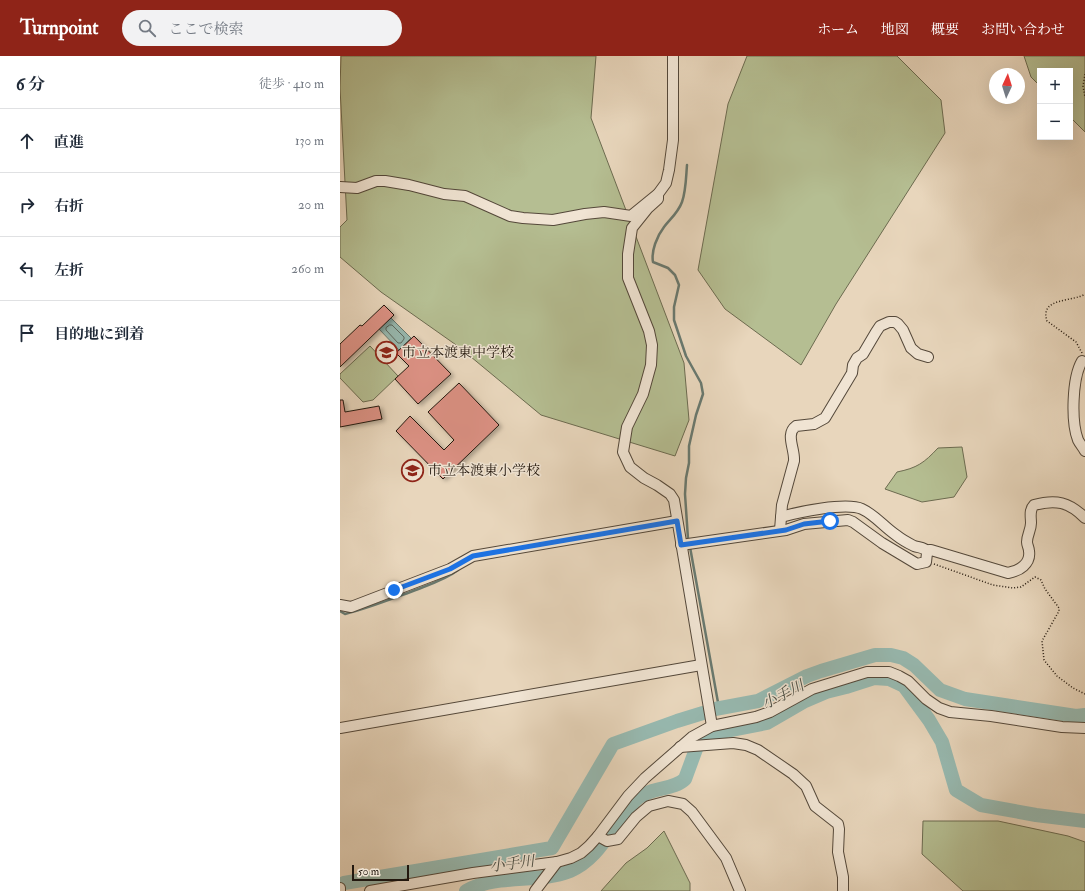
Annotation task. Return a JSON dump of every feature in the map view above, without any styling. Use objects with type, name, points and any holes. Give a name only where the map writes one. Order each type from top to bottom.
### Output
[{"type":"street","points":[[340,187],[357,188],[376,181],[409,185],[444,194],[465,196],[510,216],[553,220],[604,212],[631,216],[658,194],[666,183],[673,140],[673,56]]},
{"type":"street","points":[[658,194],[658,199],[648,208],[632,228],[628,254],[628,278],[649,331],[652,345],[651,365],[643,394],[626,428],[623,452],[630,467],[644,478],[658,485],[670,494],[674,500],[712,726]]},
{"type":"street","points":[[780,530],[782,505],[794,461],[790,437],[791,432],[796,426],[814,424],[825,418],[852,373],[857,358],[863,354],[880,326],[889,322],[895,322],[903,330],[911,348],[918,354],[928,357]]},
{"type":"street","points":[[1082,361],[1076,374],[1074,408],[1076,433],[1079,442],[1085,451]]},
{"type":"street","points":[[928,552],[931,550],[1008,573],[1015,572],[1022,568],[1028,559],[1029,553],[1026,540],[1031,525],[1031,510],[1034,506],[1051,502],[1066,504],[1078,511],[1085,518]]},
{"type":"street","points":[[781,518],[794,514],[842,506],[853,507],[870,514],[896,535],[913,545],[925,549],[928,552]]},
{"type":"street","points":[[681,545],[786,530],[804,524],[848,520],[854,522],[882,543],[917,564],[926,562],[928,552]]},
{"type":"street","points":[[340,605],[351,607],[450,569],[473,556],[677,521]]},
{"type":"street","points":[[340,728],[702,665]]},
{"type":"street","points":[[370,891],[473,874],[554,865],[571,858],[602,839],[628,796],[645,778],[692,737],[712,726],[756,717],[770,712],[812,689],[867,672],[889,672],[899,676],[908,681],[939,708],[950,712],[991,716],[1062,727],[1085,728]]},
{"type":"street","points":[[680,746],[733,743],[746,745],[758,750],[793,774],[806,786],[815,806],[838,824],[838,852],[843,877],[843,891]]},
{"type":"street","points":[[602,839],[618,839],[636,817],[650,806],[668,801],[676,801],[683,804],[692,812],[726,858],[740,891]]},
{"type":"street","points":[[535,891],[554,865]]},
{"type":"path","points":[[1085,74],[1083,86],[1085,97]]},
{"type":"path","points":[[1082,361],[1082,352],[1076,342],[1047,321],[1046,315],[1050,306],[1053,304],[1080,298],[1085,294]]},
{"type":"path","points":[[926,562],[1003,587],[1021,587],[1035,577],[1041,580],[1045,589],[1059,608],[1059,611],[1042,642],[1044,660],[1057,676],[1073,688],[1085,694]]},
{"type":"green space","points":[[341,56],[596,56],[591,118],[684,363],[689,420],[675,456],[541,415],[459,347],[381,292],[340,257],[340,227],[347,220],[340,88]]},
{"type":"green space","points":[[747,56],[897,56],[941,100],[945,133],[836,304],[801,365],[725,309],[698,270],[728,104]]},
{"type":"green space","points":[[1024,56],[1085,56],[1085,132],[1073,120],[1073,68],[1037,68],[1037,83],[1031,77]]},
{"type":"green space","points":[[370,346],[398,376],[373,400],[363,402],[340,378],[340,374]]},
{"type":"green space","points":[[962,447],[967,477],[954,497],[922,502],[885,489],[897,472],[910,469],[920,464],[938,448]]},
{"type":"green space","points":[[923,821],[998,821],[1068,836],[1085,842],[1085,891],[963,891],[922,854]]},
{"type":"green space","points":[[664,831],[690,883],[690,891],[601,891],[626,863],[647,848]]},
{"type":"water","points":[[391,318],[411,338],[399,350],[379,329]]},
{"type":"building","points":[[384,305],[394,315],[340,367],[340,344]]},
{"type":"building","points":[[414,336],[451,374],[418,404],[395,379],[409,366],[396,353]]},
{"type":"building","points":[[459,383],[499,425],[443,479],[396,431],[410,416],[444,450],[454,440],[428,412]]},
{"type":"building","points":[[340,400],[343,400],[345,412],[379,406],[382,419],[340,427]]},
{"type":"waterway","points":[[687,165],[685,189],[682,202],[676,213],[659,235],[654,248],[653,262],[668,268],[675,275],[679,285],[674,307],[674,320],[686,356],[701,383],[703,394],[696,415],[689,446],[689,463],[685,494],[688,539]]},
{"type":"waterway","points":[[690,547],[719,708]]},
{"type":"waterway","points":[[340,611],[345,614],[363,609],[436,582],[448,577],[458,570]]},
{"type":"waterway","points":[[715,709],[758,701],[807,676],[821,671],[875,655],[891,655],[903,658],[914,665],[940,690],[965,699],[1076,716],[1085,715]]},
{"type":"waterway","name":"小手川","points":[[466,891],[491,882],[557,875],[580,866],[596,852],[621,817],[638,798],[643,794],[675,785],[685,779],[699,741],[706,735],[767,723],[805,701],[826,692],[874,678],[889,679],[904,686],[929,720],[942,742],[956,790],[981,805],[1036,815],[1085,821]]},
{"type":"waterway","points":[[344,883],[552,848],[613,744],[703,713]]},
{"type":"place","name":"市立本渡東中学校","points":[[387,352]]},
{"type":"place","name":"市立本渡東小学校","points":[[413,470]]},
{"type":"route","points":[[394,590],[450,569],[473,556],[677,521],[681,545],[786,530],[804,524],[830,521]]}]
